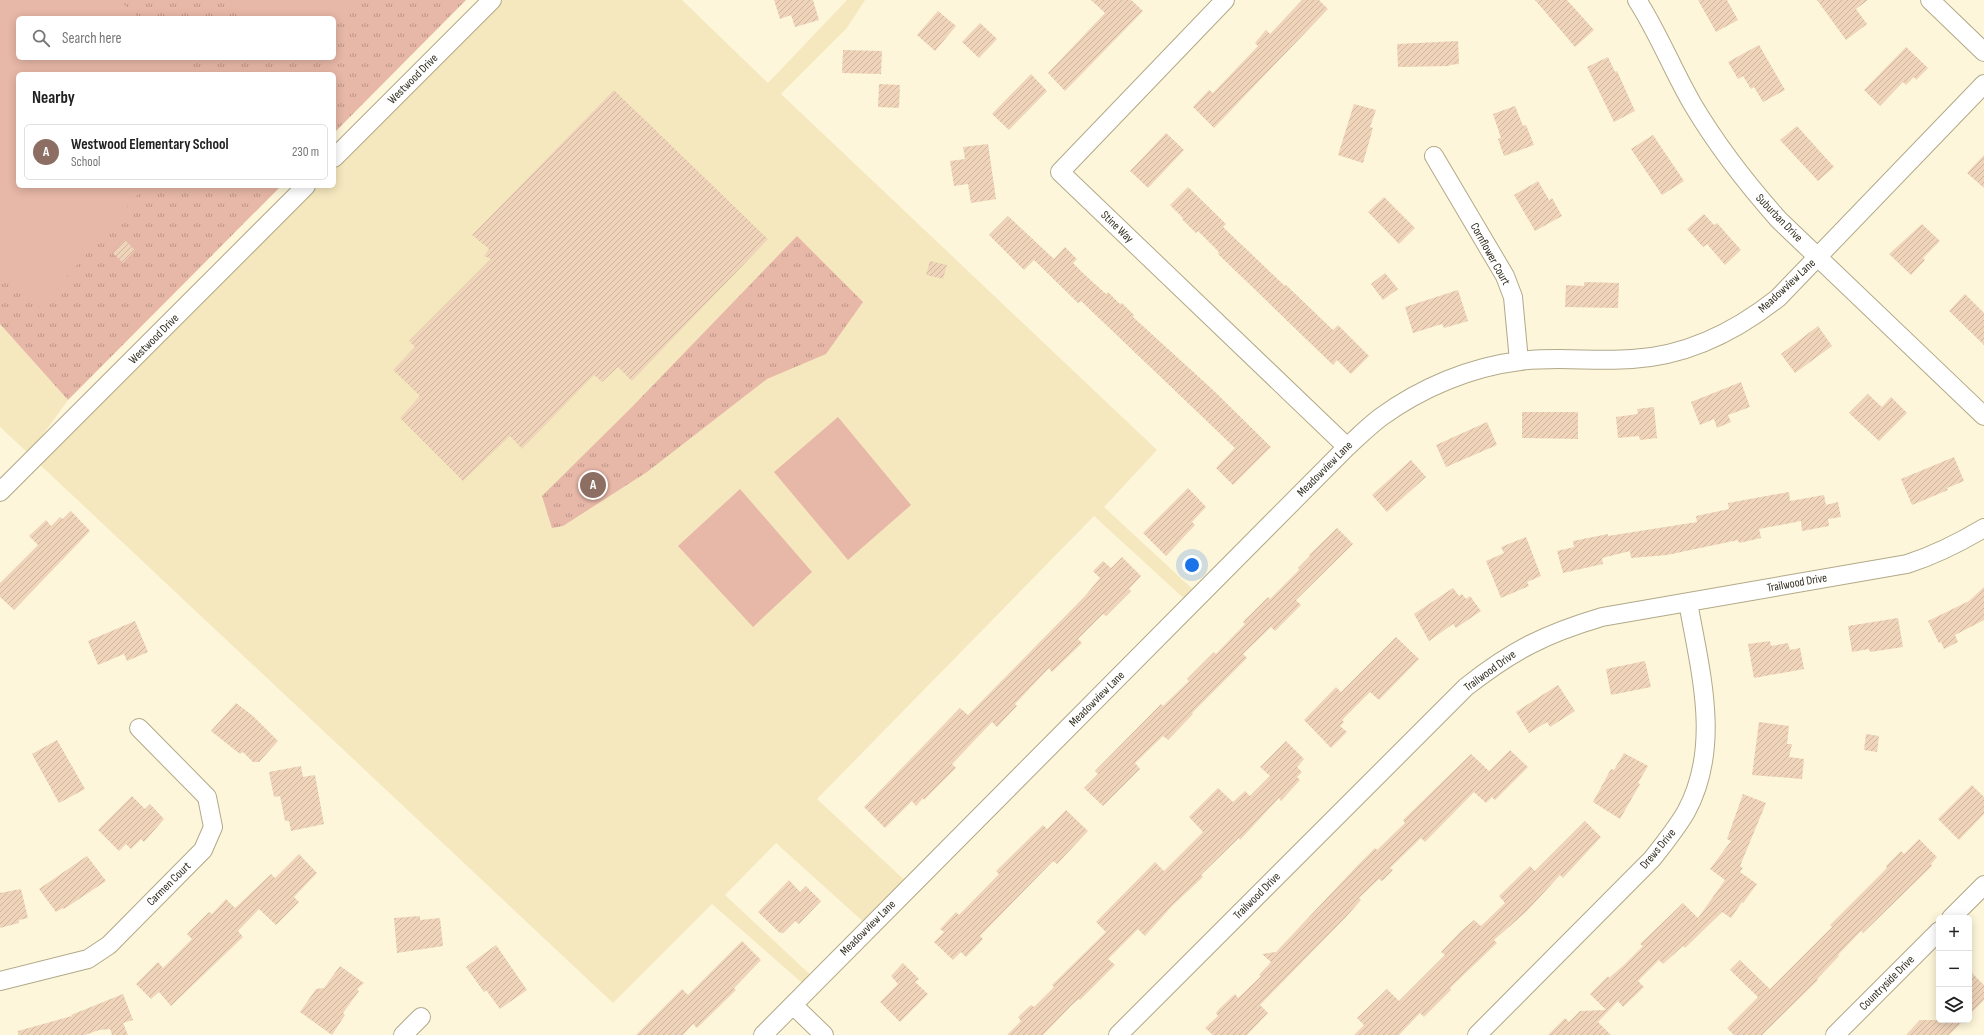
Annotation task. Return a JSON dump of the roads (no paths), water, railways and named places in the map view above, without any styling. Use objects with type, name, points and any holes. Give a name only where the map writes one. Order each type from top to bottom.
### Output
[{"type":"street","name":"Westwood Drive","points":[[336,156],[492,0]]},
{"type":"street","name":"Stine Way","points":[[1225,0],[1060,172],[1346,447]]},
{"type":"street","name":"Suburban Drive","points":[[1637,0],[1653,24],[1693,104],[1720,148],[1748,185],[1779,220],[1984,416]]},
{"type":"street","points":[[1930,0],[1984,52]]},
{"type":"street","name":"Meadowview Lane","points":[[763,1035],[1346,447],[1380,418],[1416,395],[1448,380],[1484,368],[1519,361],[1555,358],[1633,359],[1662,356],[1694,347],[1718,337],[1751,319],[1778,298],[1984,84]]},
{"type":"street","name":"Cornflower Court","points":[[1434,156],[1505,276],[1513,297],[1519,361]]},
{"type":"street","name":"Westwood Drive","points":[[0,492],[304,188]]},
{"type":"street","name":"Trailwood Drive","points":[[1118,1035],[1466,687],[1497,662],[1531,643],[1566,628],[1602,617],[1907,564],[1958,544],[1984,528]]},
{"type":"street","name":"Drews Drive","points":[[1477,1035],[1652,859],[1673,833],[1687,810],[1697,786],[1703,760],[1706,731],[1706,706],[1688,602]]},
{"type":"street","name":"Carmen Court","points":[[0,981],[88,959],[93,956],[109,945],[203,850],[213,827],[208,797],[138,728]]},
{"type":"street","points":[[1955,915],[1984,885]]},
{"type":"street","name":"Countryside Drive","points":[[1835,1035],[1936,933]]},
{"type":"street","points":[[793,1005],[824,1035]]},
{"type":"street","points":[[403,1035],[420,1017]]},
{"type":"place","name":"Westwood Elementary School","points":[[593,485]]}]
